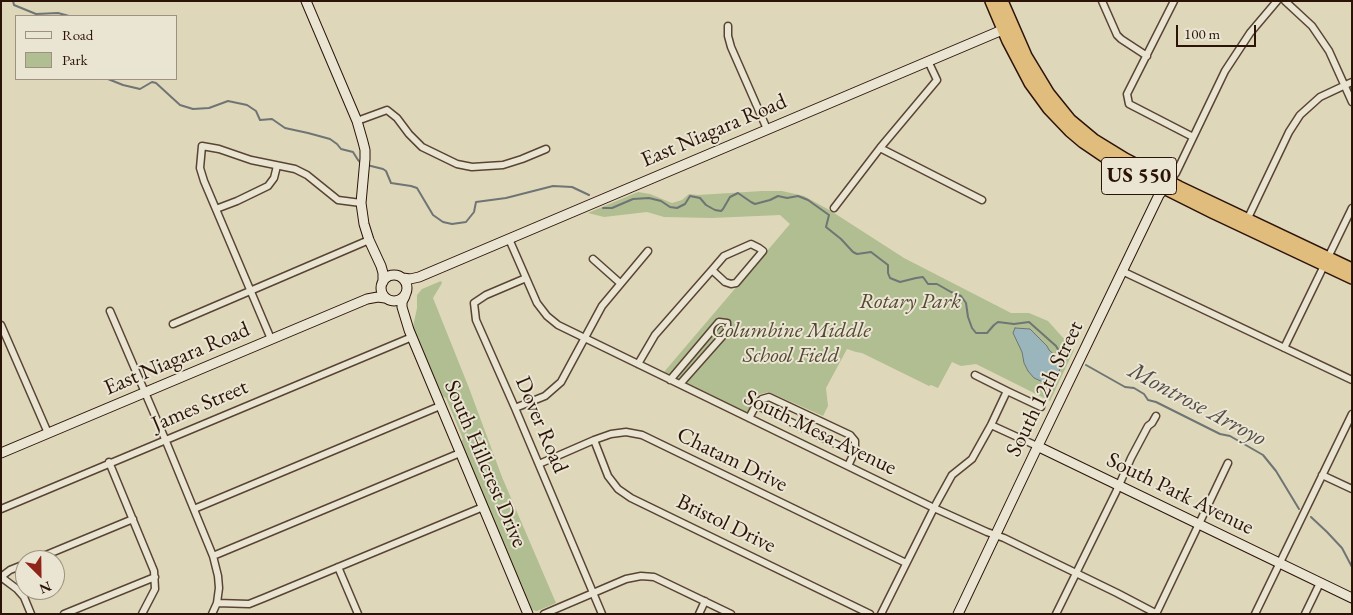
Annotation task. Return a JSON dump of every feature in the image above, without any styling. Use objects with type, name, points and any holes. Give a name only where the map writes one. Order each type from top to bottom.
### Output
[{"type":"highway","name":"US 550","points":[[991,1],[1049,94],[1070,120],[1085,133],[1167,186],[1326,262],[1352,269]]},
{"type":"highway","name":"US 550","points":[[1002,1],[1008,28]]},
{"type":"highway","name":"US 550","points":[[1167,186],[1247,220],[1352,278]]},
{"type":"street","points":[[306,1],[357,122],[365,150],[361,204],[364,224],[383,271],[381,291],[386,299],[397,301],[406,295],[407,285],[379,260]]},
{"type":"street","points":[[1102,1],[1120,39],[1147,56]]},
{"type":"street","points":[[1174,1],[1127,94],[1129,104],[1193,137]]},
{"type":"street","points":[[1167,186],[1176,173],[1226,71],[1250,34],[1277,1]]},
{"type":"street","points":[[1284,1],[1312,26],[1329,51],[1352,102]]},
{"type":"street","points":[[728,26],[731,47],[767,129]]},
{"type":"street","name":"East Niagara Road","points":[[399,277],[413,278],[430,272],[1008,28]]},
{"type":"street","points":[[834,208],[880,148],[937,80],[928,62]]},
{"type":"street","points":[[1247,220],[1289,132],[1300,115],[1320,97],[1352,82]]},
{"type":"street","points":[[357,122],[387,110],[397,118],[409,134],[422,146],[457,164],[472,167],[503,165],[546,149]]},
{"type":"street","points":[[271,339],[204,181],[200,168],[202,146],[220,149],[251,160],[295,169],[307,175],[338,200],[361,204]]},
{"type":"street","points":[[880,148],[982,200]]},
{"type":"street","points":[[216,209],[268,186],[274,178],[277,166]]},
{"type":"street","name":"South 12th Street","points":[[958,614],[1159,195],[1167,186]]},
{"type":"street","points":[[1284,348],[1352,208]]},
{"type":"street","name":"South Mesa Avenue","points":[[510,239],[537,303],[547,316],[558,325],[934,508],[1004,538],[1156,614]]},
{"type":"street","points":[[173,324],[369,240]]},
{"type":"street","points":[[638,364],[655,335],[724,256],[751,244],[763,252],[736,283],[725,282],[712,270]]},
{"type":"street","points":[[514,408],[545,396],[561,382],[602,306],[648,251]]},
{"type":"street","points":[[593,259],[620,283]]},
{"type":"street","points":[[1122,271],[1352,380]]},
{"type":"street","name":"East Niagara Road","points":[[406,295],[418,281],[430,272]]},
{"type":"street","points":[[382,283],[388,277],[399,277]]},
{"type":"street","name":"Dover Road","points":[[526,278],[486,295],[474,303],[476,320],[602,614]]},
{"type":"street","name":"East Niagara Road","points":[[366,299],[382,283]]},
{"type":"street","name":"South Hillcrest Drive","points":[[406,295],[402,302],[402,307],[410,333],[528,614]]},
{"type":"street","name":"East Niagara Road","points":[[1,453],[366,299],[378,297],[386,299]]},
{"type":"street","name":"South Hillcrest Drive","points":[[386,299],[395,306],[410,333]]},
{"type":"street","points":[[110,311],[213,556],[218,576],[217,603],[212,614]]},
{"type":"street","points":[[670,380],[719,322],[727,323],[727,331],[680,384]]},
{"type":"street","points":[[1,325],[48,433]]},
{"type":"street","name":"James Street","points":[[1,509],[410,333]]},
{"type":"street","points":[[975,375],[1041,407]]},
{"type":"street","points":[[881,614],[952,475],[972,458],[991,425],[1007,391]]},
{"type":"street","points":[[749,418],[756,405],[762,399],[769,397],[850,435],[855,441],[855,448],[848,466]]},
{"type":"street","points":[[756,405],[854,453]]},
{"type":"street","points":[[194,509],[440,406]]},
{"type":"street","points":[[1255,614],[1352,414]]},
{"type":"street","points":[[1056,614],[1135,450],[1148,426],[1156,416]]},
{"type":"street","name":"South Park Avenue","points":[[991,425],[1352,598]]},
{"type":"street","name":"Chatam Drive","points":[[539,464],[611,434],[626,432],[642,436],[906,563]]},
{"type":"street","name":"Bristol Drive","points":[[594,440],[608,476],[618,489],[631,498],[870,614]]},
{"type":"street","points":[[213,556],[460,453]]},
{"type":"street","points":[[109,462],[154,571],[155,589],[142,614]]},
{"type":"street","points":[[1156,614],[1228,463]]},
{"type":"street","points":[[1322,475],[1352,489]]},
{"type":"street","points":[[217,603],[248,604],[483,507]]},
{"type":"street","points":[[58,550],[133,518]]},
{"type":"street","points":[[338,567],[358,614]]},
{"type":"street","points":[[15,568],[1,577],[24,597],[31,614]]},
{"type":"street","points":[[544,614],[626,578],[641,576],[654,578],[731,614]]},
{"type":"street","points":[[64,614],[155,577]]},
{"type":"street","points":[[1305,614],[1320,583]]},
{"type":"street","points":[[699,614],[705,601]]},
{"type":"green space","points":[[782,191],[804,196],[904,258],[1011,313],[1029,313],[1048,321],[1074,350],[1050,401],[976,364],[961,366],[952,362],[938,388],[929,386],[862,353],[847,349],[826,388],[828,406],[823,416],[769,392],[756,395],[747,413],[664,372],[790,224],[780,215],[712,218],[664,217],[647,212],[604,217],[588,213],[638,192],[650,194],[672,203],[682,200],[689,194]]},
{"type":"green space","points":[[441,281],[442,283],[433,298],[502,477],[556,603],[537,611],[532,610],[461,442],[463,439],[446,398],[442,396],[413,327],[417,308],[417,295],[422,289]]},
{"type":"water","points":[[1015,328],[1030,329],[1047,346],[1062,364],[1058,374],[1043,382],[1034,378],[1024,363],[1022,352],[1013,333]]},
{"type":"waterway","points":[[13,1],[14,5],[36,14],[58,13],[65,15]]},
{"type":"waterway","points":[[110,80],[140,89],[152,82],[156,83],[180,105],[193,109],[209,108],[228,101],[247,105],[256,111],[260,120],[272,119],[285,128],[330,139],[341,149],[353,152],[362,164]]},
{"type":"waterway","points":[[367,165],[386,171],[391,183],[417,188],[433,215],[443,222],[452,224],[466,222],[474,212],[476,202],[506,198],[553,186],[572,187],[589,195]]},
{"type":"waterway","name":"Montrose Arroyo","points":[[603,208],[612,208],[633,199],[649,198],[677,208],[685,204],[690,196],[700,198],[706,205],[721,211],[730,197],[738,193],[755,204],[778,196],[787,198],[798,196],[808,200],[829,215],[826,227],[853,252],[857,254],[871,252],[888,265],[890,278],[900,282],[923,277],[928,284],[937,284],[961,296],[966,303],[968,317],[976,333],[987,333],[998,322],[1014,324],[1029,322],[1056,346],[1062,356],[1067,358]]},
{"type":"waterway","name":"Montrose Arroyo","points":[[1086,365],[1125,387],[1134,388],[1144,394],[1148,400],[1156,402],[1220,434],[1230,436],[1263,455],[1276,471],[1299,509]]},
{"type":"waterway","name":"Montrose Arroyo","points":[[1311,517],[1342,548],[1352,567]]},
{"type":"park label","name":"Rotary Park","points":[[910,302]]},
{"type":"park label","name":"Columbine Middle School Field","points":[[791,344]]}]
